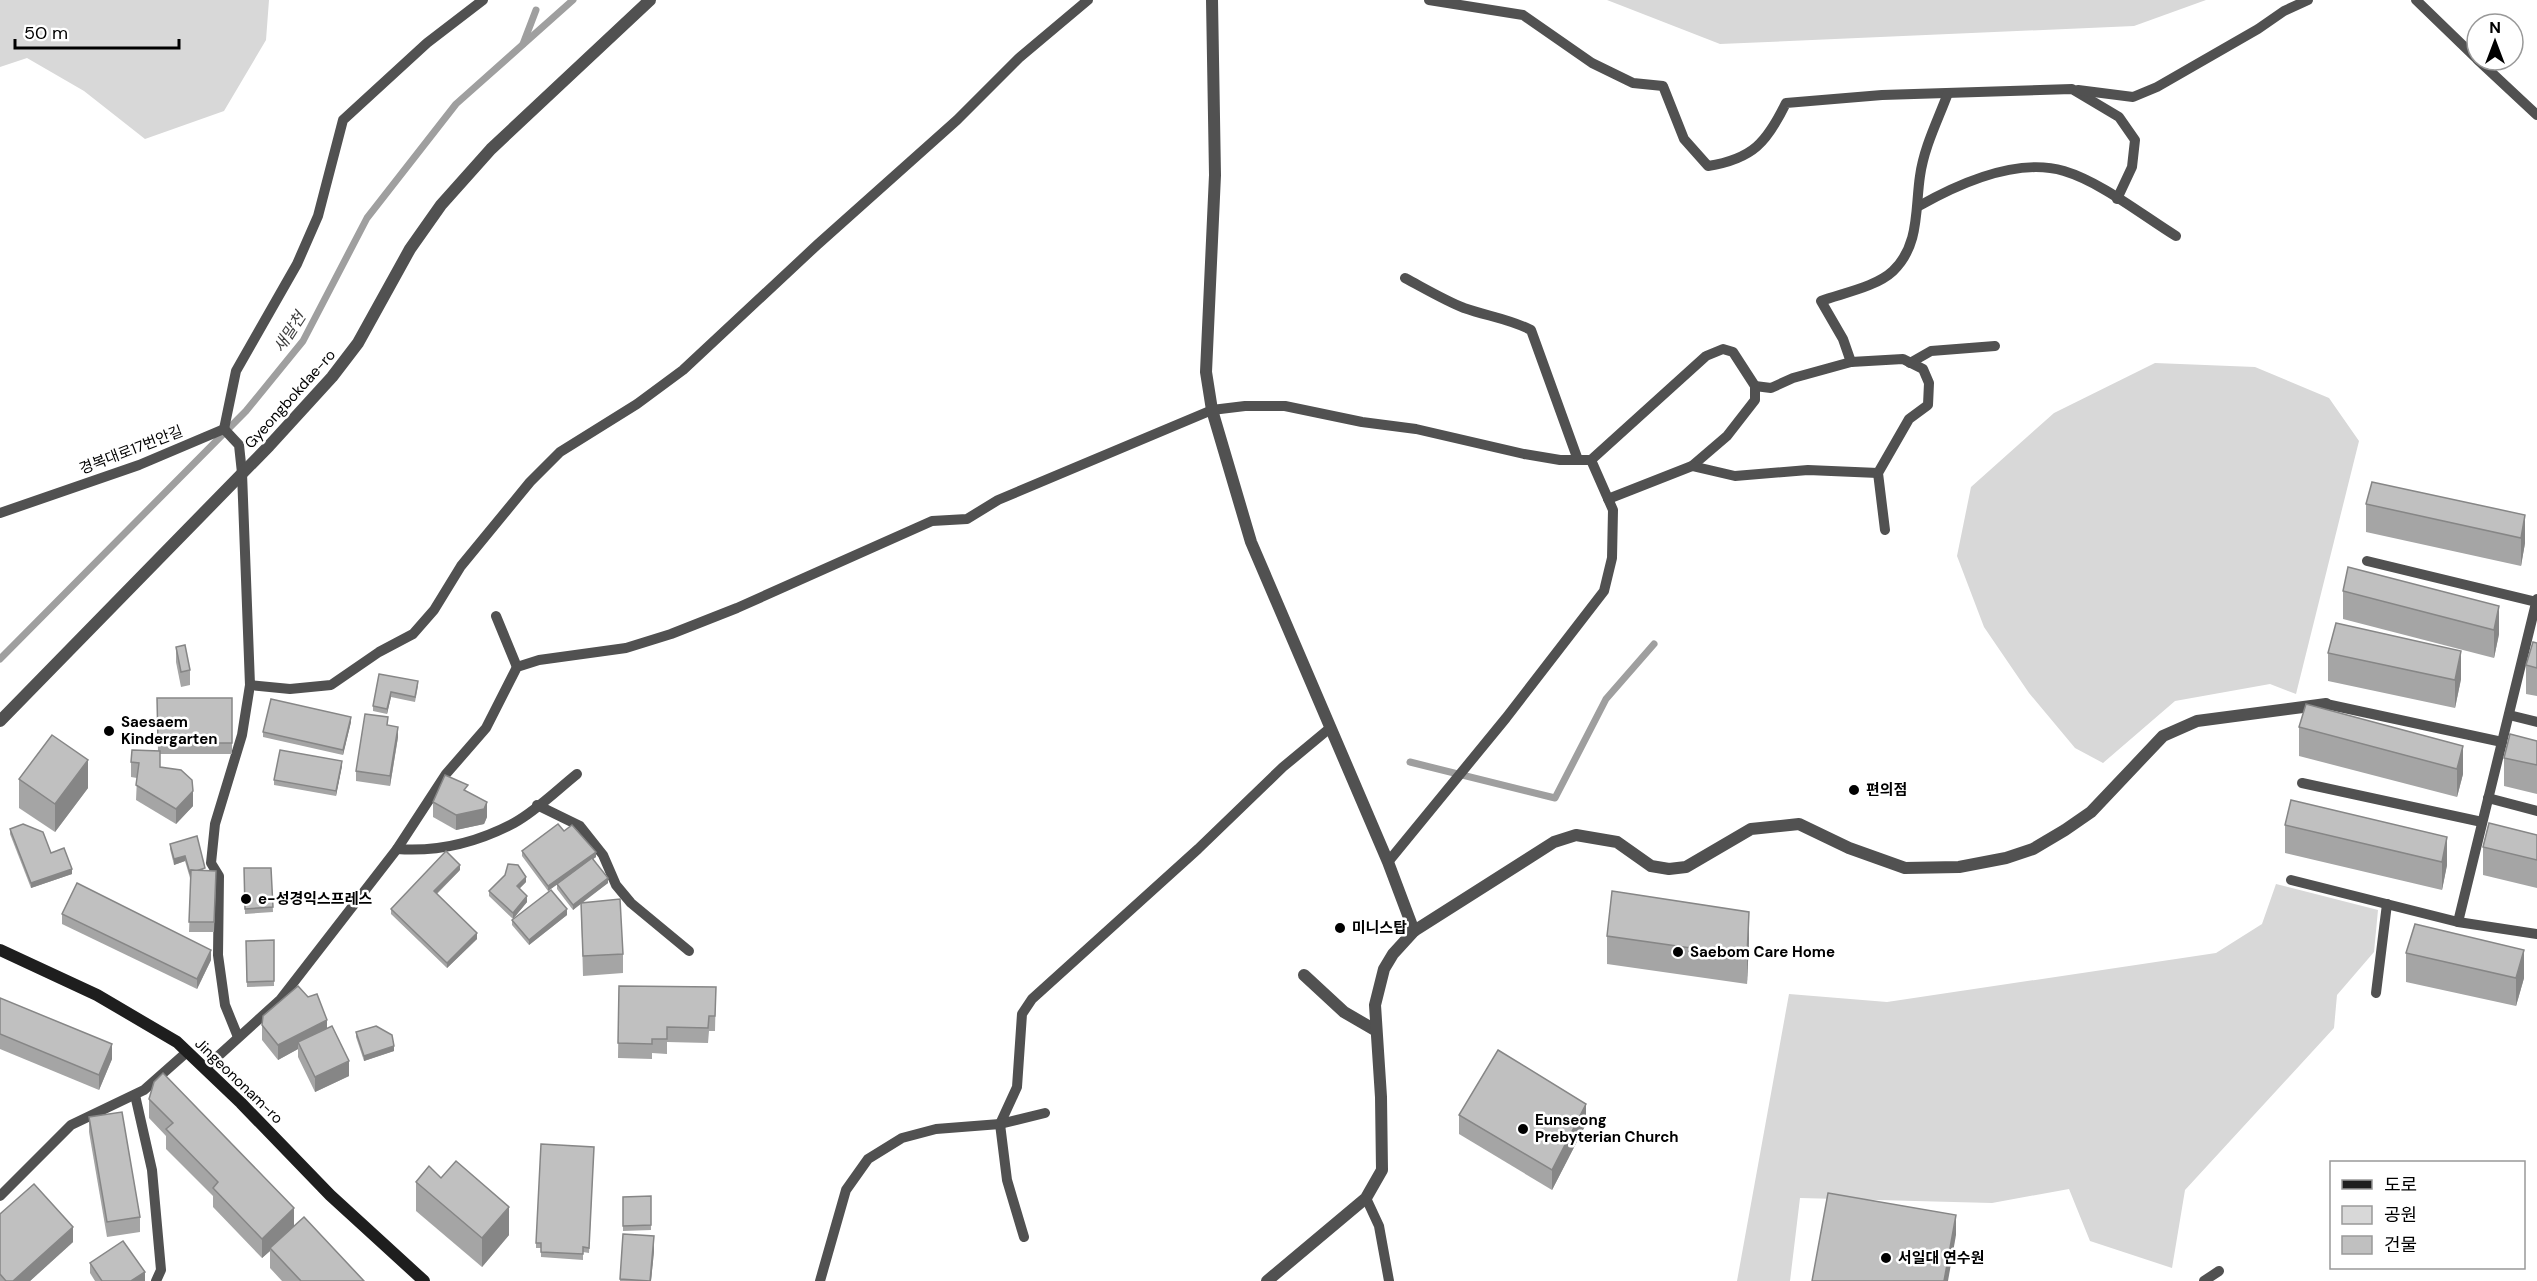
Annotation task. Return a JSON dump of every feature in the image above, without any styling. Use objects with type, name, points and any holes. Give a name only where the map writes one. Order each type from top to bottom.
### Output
[{"type":"main road","name":"Jingeononam-ro","points":[[0,950],[97,995],[177,1042],[330,1195],[424,1281]]},
{"type":"street","name":"Gyeongbokdae-ro","points":[[0,721],[305,409],[351,352],[410,249],[441,205],[491,149],[650,0]]},
{"type":"street","points":[[1212,0],[1215,175],[1206,372],[1212,410],[1251,542],[1388,862],[1414,931]]},
{"type":"street","points":[[1267,1281],[1366,1198],[1382,1170],[1381,1097],[1375,1005],[1384,969],[1414,931],[1554,842],[1576,835],[1617,842],[1651,866],[1686,867],[1751,829],[1799,824],[1849,848],[1905,868],[1959,867],[2006,858],[2033,849],[2091,812],[2163,736],[2197,721],[2326,704]]},
{"type":"street","points":[[1304,975],[1344,1012],[1375,1030]]},
{"type":"lane","points":[[238,1037],[225,1005],[218,955],[219,876],[211,863],[215,824],[242,735],[250,685],[242,473],[239,445],[224,429],[236,370],[297,264],[318,216],[343,120],[427,43],[483,0]]},
{"type":"lane","points":[[250,685],[290,689],[331,685],[379,652],[413,634],[434,610],[461,566],[530,482],[560,452],[637,404],[683,370],[957,120],[1019,58],[1088,0]]},
{"type":"lane","points":[[1429,0],[1523,15],[1592,63],[1633,83],[1663,86],[1684,139],[1708,166],[1730,163],[1752,152],[1772,133],[1786,103],[1882,95],[2072,89],[2133,97],[2157,87],[2258,29],[2284,11],[2308,0]]},
{"type":"lane","points":[[2416,0],[2465,48]]},
{"type":"lane","points":[[2490,72],[2537,115]]},
{"type":"lane","points":[[2072,89],[2118,117],[2135,140],[2132,167],[2117,199]]},
{"type":"lane","points":[[1851,362],[1843,339],[1821,301],[1870,283],[1892,272],[1909,251],[1919,206],[1920,176],[1925,155],[1948,93]]},
{"type":"lane","points":[[1919,206],[1976,178],[2031,168],[2063,171],[2117,199],[2176,236]]},
{"type":"lane","points":[[1405,278],[1462,307],[1513,321],[1531,330],[1578,460]]},
{"type":"lane","points":[[1910,363],[1931,351],[1995,346]]},
{"type":"lane","points":[[205,1068],[280,1000],[397,849],[446,774],[486,728],[517,667],[539,660],[626,648],[671,634],[737,608],[932,521],[967,519],[998,500],[1212,410],[1285,406],[1362,422],[1416,429],[1524,454],[1591,460],[1706,356],[1723,349],[1733,352],[1755,386],[1755,400],[1727,436],[1692,466],[1608,499]]},
{"type":"lane","points":[[1755,386],[1771,388],[1793,378],[1851,362],[1903,359],[1923,369],[1929,383],[1928,405],[1909,419],[1878,473],[1885,530]]},
{"type":"lane","name":"경복대로17번안길","points":[[0,513],[139,465],[224,429]]},
{"type":"lane","points":[[1388,862],[1506,718],[1604,591],[1612,558],[1613,510],[1591,460]]},
{"type":"lane","points":[[1692,466],[1735,476],[1808,470],[1878,473]]},
{"type":"lane","points":[[2367,561],[2537,600],[2533,630],[2502,742],[2458,922]]},
{"type":"lane","points":[[496,616],[517,667]]},
{"type":"lane","points":[[2326,704],[2502,742]]},
{"type":"lane","points":[[2509,715],[2537,722]]},
{"type":"lane","points":[[1024,1237],[1007,1180],[1000,1124],[1017,1087],[1022,1014],[1032,999],[1198,849],[1283,767],[1330,728]]},
{"type":"lane","points":[[397,849],[426,851],[465,842],[515,822],[577,774]]},
{"type":"lane","points":[[2302,783],[2482,822]]},
{"type":"lane","points":[[2488,798],[2537,811]]},
{"type":"lane","points":[[537,805],[580,826],[603,855],[616,885],[631,903],[690,951]]},
{"type":"lane","points":[[2291,880],[2458,922],[2537,934]]},
{"type":"lane","points":[[2376,993],[2387,904]]},
{"type":"lane","points":[[0,1196],[71,1125],[144,1090],[187,1052]]},
{"type":"lane","points":[[135,1095],[152,1170],[161,1270],[156,1281]]},
{"type":"lane","points":[[820,1281],[846,1190],[868,1159],[902,1138],[936,1129],[1000,1124],[1045,1113]]},
{"type":"lane","points":[[1366,1198],[1379,1226],[1389,1281]]},
{"type":"lane","points":[[2204,1281],[2218,1272]]},
{"type":"green space","points":[[0,0],[269,0],[266,40],[224,111],[145,139],[84,91],[27,58],[0,67]]},
{"type":"green space","points":[[1607,0],[2206,0],[2134,26],[1720,44]]},
{"type":"green space","points":[[2155,363],[2255,367],[2329,398],[2359,441],[2296,694],[2270,684],[2175,701],[2103,763],[2075,748],[2029,693],[1984,627],[1957,556],[1971,487],[2054,413]]},
{"type":"green space","points":[[2276,884],[2378,910],[2374,952],[2337,995],[2334,1028],[2185,1190],[2172,1268],[2090,1241],[2069,1189],[1992,1203],[1800,1198],[1790,1281],[1737,1281],[1789,994],[1887,1002],[2216,953],[2262,924]]},
{"type":"building","points":[[2372,482],[2525,515],[2521,538],[2366,504]]},
{"type":"building","points":[[2348,567],[2499,606],[2494,630],[2343,591]]},
{"type":"building","points":[[2336,623],[2461,651],[2455,680],[2328,653]]},
{"type":"building","points":[[2533,642],[2537,643],[2537,668],[2526,665]]},
{"type":"building","points":[[185,645],[190,670],[181,672],[176,647]]},
{"type":"building","points":[[379,674],[418,681],[415,697],[391,692],[387,709],[373,706]]},
{"type":"building","points":[[157,698],[232,698],[232,743],[158,743]]},
{"type":"building","points":[[271,699],[351,717],[343,750],[263,732]]},
{"type":"building","points":[[2306,704],[2463,746],[2457,769],[2299,727]]},
{"type":"building","points":[[365,714],[388,717],[387,725],[398,727],[390,776],[356,771]]},
{"type":"building","points":[[2510,734],[2537,741],[2537,765],[2504,758]]},
{"type":"building","points":[[52,735],[88,760],[55,804],[19,779]]},
{"type":"building","points":[[132,750],[160,751],[160,767],[181,770],[192,780],[193,791],[176,809],[136,785],[139,763],[131,762]]},
{"type":"building","points":[[280,750],[342,761],[336,791],[274,780]]},
{"type":"building","points":[[445,775],[468,785],[464,790],[487,802],[484,809],[456,815],[433,802]]},
{"type":"building","points":[[2291,800],[2447,837],[2442,862],[2285,825]]},
{"type":"building","points":[[2489,823],[2537,835],[2537,860],[2483,847]]},
{"type":"building","points":[[23,824],[43,832],[51,853],[64,848],[72,869],[31,883],[10,829]]},
{"type":"building","points":[[558,824],[564,831],[572,825],[596,852],[548,886],[522,851]]},
{"type":"building","points":[[197,836],[205,868],[191,870],[190,873],[185,856],[174,859],[170,844]]},
{"type":"building","points":[[446,851],[460,865],[434,891],[477,933],[447,963],[391,909]]},
{"type":"building","points":[[592,858],[608,878],[573,905],[557,884]]},
{"type":"building","points":[[508,864],[518,865],[526,877],[517,886],[527,896],[513,913],[489,891],[505,875]]},
{"type":"building","points":[[244,868],[271,868],[273,907],[245,909]]},
{"type":"building","points":[[191,870],[216,871],[214,922],[189,922]]},
{"type":"building","points":[[77,883],[211,950],[197,979],[62,914]]},
{"type":"building","points":[[551,890],[567,909],[529,940],[512,920]]},
{"type":"building","points":[[1612,891],[1749,912],[1747,956],[1607,936]]},
{"type":"building","points":[[620,899],[623,954],[583,956],[581,903]]},
{"type":"building","points":[[2415,924],[2524,950],[2516,978],[2406,953]]},
{"type":"building","points":[[274,940],[274,981],[247,982],[246,941]]},
{"type":"building","points":[[298,986],[308,997],[317,994],[327,1020],[278,1045],[262,1025],[263,1016]]},
{"type":"building","points":[[619,986],[716,987],[715,1016],[709,1016],[708,1028],[667,1027],[667,1039],[652,1039],[652,1044],[618,1043]]},
{"type":"building","points":[[0,998],[112,1044],[99,1075],[0,1034]]},
{"type":"building","points":[[332,1026],[349,1061],[315,1077],[298,1042]]},
{"type":"building","points":[[376,1026],[392,1035],[394,1046],[364,1056],[356,1032]]},
{"type":"building","name":"Eunseong Prebyterian Church","points":[[1498,1050],[1586,1104],[1552,1170],[1459,1115]]},
{"type":"building","points":[[163,1073],[294,1208],[262,1239],[213,1188],[218,1182],[166,1129],[173,1123],[149,1099],[154,1082]]},
{"type":"building","points":[[122,1112],[140,1217],[107,1222],[89,1117]]},
{"type":"building","points":[[541,1144],[594,1147],[589,1248],[583,1247],[583,1254],[541,1252],[541,1243],[536,1243]]},
{"type":"building","points":[[456,1161],[509,1207],[482,1238],[416,1182],[429,1166],[441,1178]]},
{"type":"building","points":[[34,1184],[73,1227],[13,1281],[6,1281],[0,1274],[0,1214]]},
{"type":"building","name":"서일대 연수원","points":[[1828,1193],[1956,1215],[1944,1281],[1812,1281]]},
{"type":"building","points":[[651,1196],[651,1225],[623,1226],[623,1197]]},
{"type":"building","points":[[304,1217],[364,1281],[301,1281],[270,1248]]},
{"type":"building","points":[[623,1234],[654,1236],[650,1281],[620,1279]]},
{"type":"building","points":[[123,1241],[145,1272],[131,1281],[102,1281],[90,1263]]},
{"type":"waterway","name":"새말천","points":[[0,659],[246,411],[303,341],[367,218],[456,104],[573,0]]},
{"type":"waterway","points":[[523,44],[536,10]]},
{"type":"waterway","points":[[1410,762],[1555,798],[1606,699],[1654,644]]},
{"type":"place","name":"Saesaem Kindergarten","points":[[109,731]]},
{"type":"place","name":"편의점","points":[[1854,790]]},
{"type":"place","name":"e-성경익스프레스","points":[[246,899]]},
{"type":"place","name":"미니스탑","points":[[1340,928]]},
{"type":"place","name":"Saebom Care Home","points":[[1678,952]]},
{"type":"place","name":"Eunseong Prebyterian Church","points":[[1523,1129]]},
{"type":"place","name":"서일대 연수원","points":[[1886,1258]]}]
